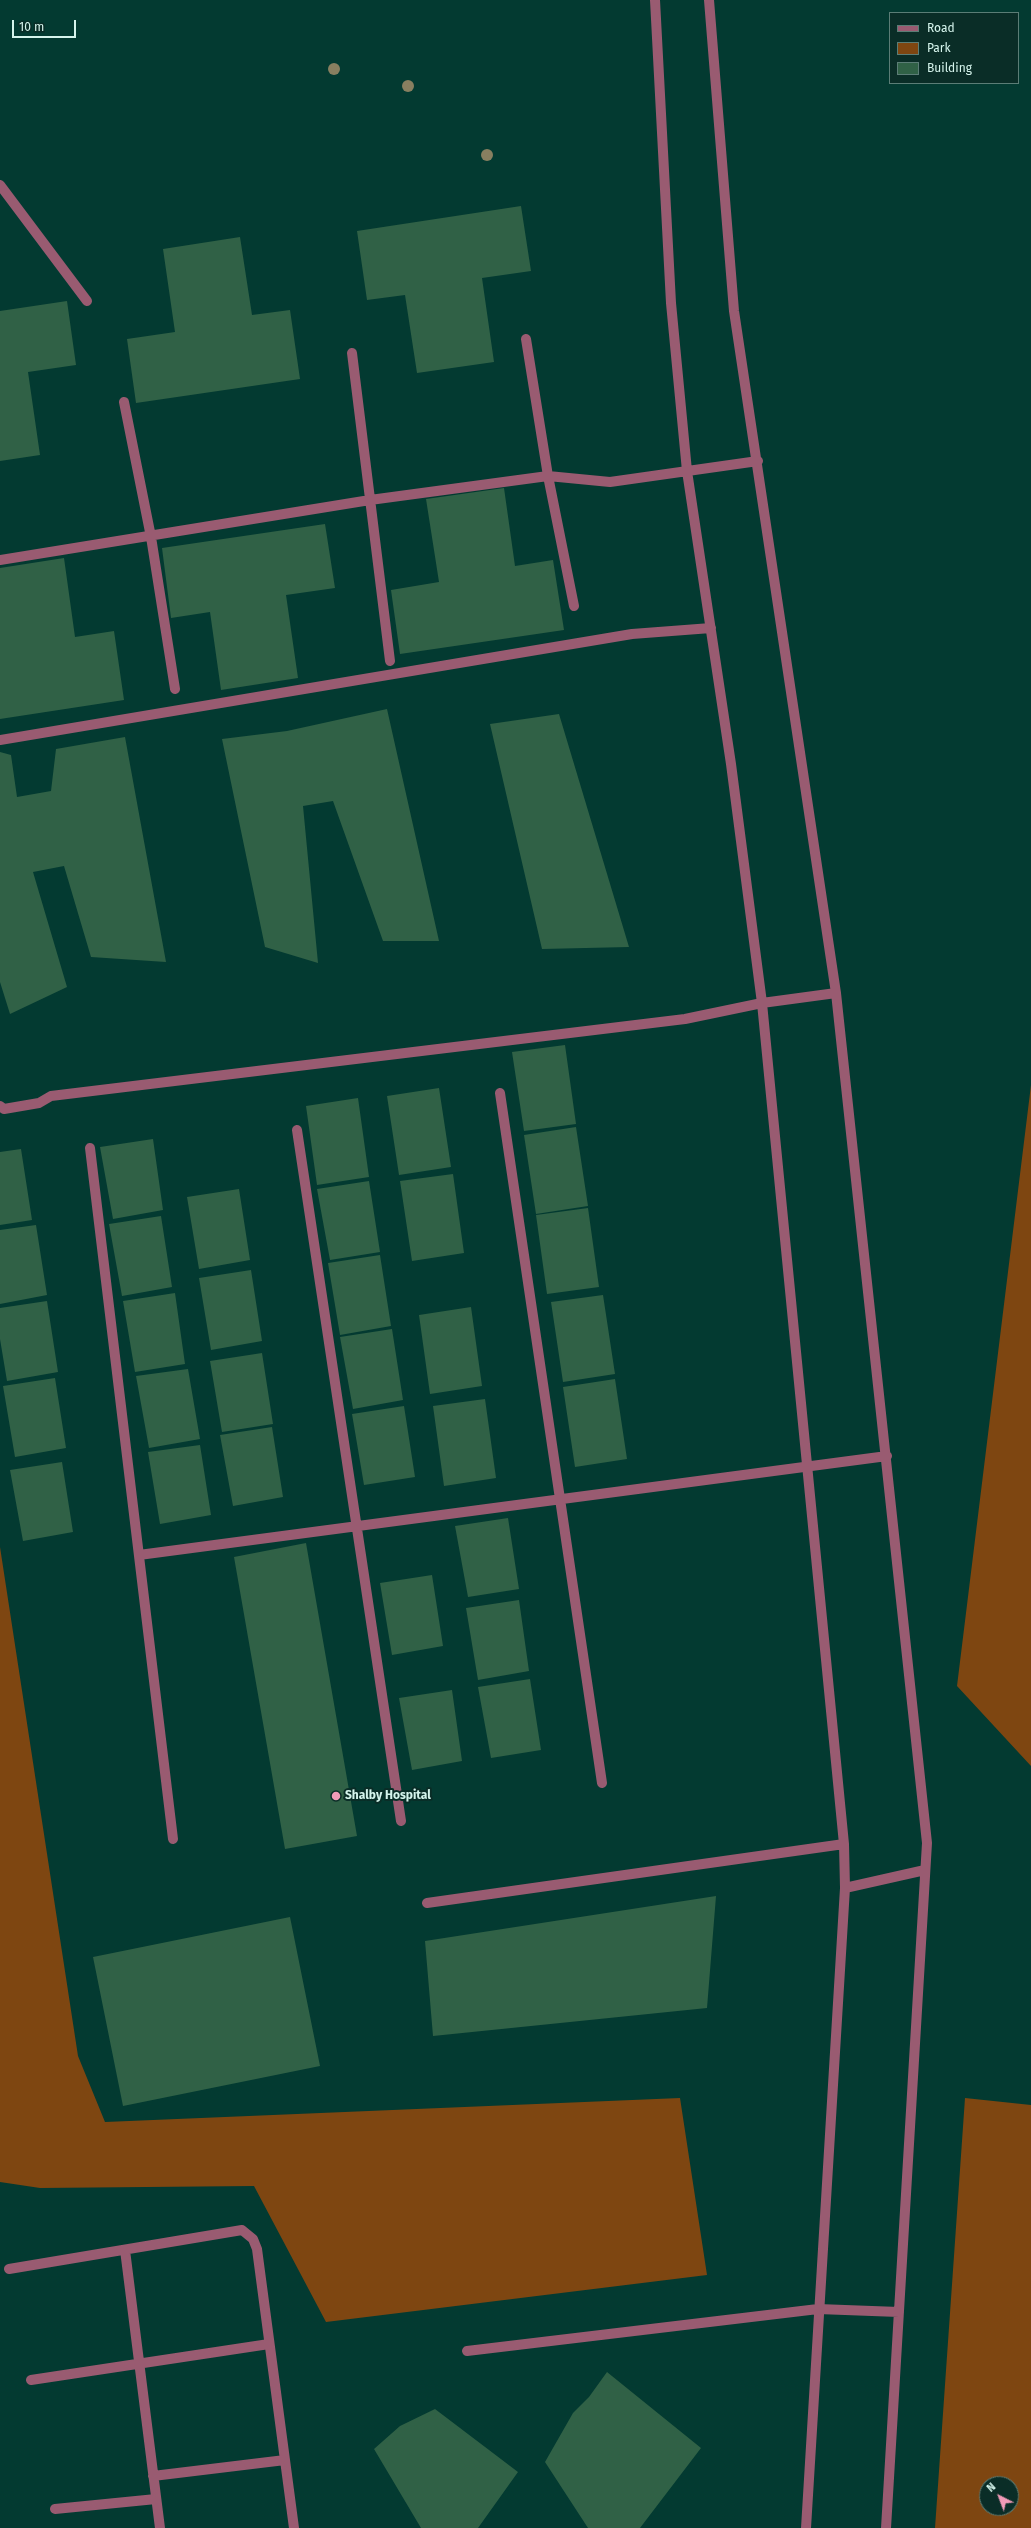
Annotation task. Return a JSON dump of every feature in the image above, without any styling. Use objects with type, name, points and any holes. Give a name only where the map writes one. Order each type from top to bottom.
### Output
[{"type":"street","points":[[655,0],[671,304],[687,472],[731,764],[762,1003],[844,1844],[845,1888],[818,2309],[806,2528]]},
{"type":"street","points":[[709,0],[734,311],[758,461],[836,993],[887,1456],[927,1843],[886,2528]]},
{"type":"street","points":[[0,185],[86,301]]},
{"type":"street","points":[[526,339],[548,476],[574,606]]},
{"type":"street","points":[[352,353],[390,661]]},
{"type":"street","points":[[124,402],[151,537],[175,689]]},
{"type":"street","points":[[0,560],[151,537],[370,500],[548,476],[610,482],[758,461]]},
{"type":"street","points":[[0,740],[632,634],[711,628]]},
{"type":"street","points":[[0,1106],[4,1109],[39,1103],[52,1096],[685,1020],[762,1003],[836,993]]},
{"type":"street","points":[[500,1094],[602,1783]]},
{"type":"street","points":[[297,1130],[401,1821]]},
{"type":"street","points":[[90,1148],[173,1839]]},
{"type":"street","points":[[139,1555],[887,1456]]},
{"type":"street","points":[[426,1903],[844,1844]]},
{"type":"street","points":[[845,1888],[925,1870]]},
{"type":"street","points":[[9,2268],[242,2230],[253,2239],[257,2249],[294,2528]]},
{"type":"street","points":[[125,2250],[160,2528]]},
{"type":"street","points":[[467,2351],[818,2309],[899,2312]]},
{"type":"street","points":[[31,2380],[269,2344]]},
{"type":"street","points":[[153,2476],[285,2460]]},
{"type":"street","points":[[55,2509],[156,2499]]},
{"type":"green space","points":[[1031,1085],[1031,1766],[957,1686]]},
{"type":"green space","points":[[0,1547],[78,2056],[105,2122],[680,2098],[707,2275],[326,2322],[254,2186],[40,2188],[0,2182]]},
{"type":"green space","points":[[965,2098],[1031,2105],[1031,2528],[935,2528]]},
{"type":"building","points":[[521,206],[531,271],[482,278],[494,362],[417,373],[405,295],[367,300],[357,231]]},
{"type":"building","points":[[240,237],[252,315],[290,310],[300,379],[136,403],[127,339],[175,332],[163,249]]},
{"type":"building","points":[[67,301],[76,365],[28,372],[40,455],[0,461],[0,311]]},
{"type":"building","points":[[504,488],[515,566],[553,560],[564,630],[400,654],[391,590],[439,582],[426,499]]},
{"type":"building","points":[[325,524],[335,588],[286,595],[298,678],[221,690],[210,612],[171,618],[162,548]]},
{"type":"building","points":[[64,558],[75,637],[114,631],[124,700],[0,719],[0,568]]},
{"type":"building","points":[[387,709],[439,941],[383,941],[333,801],[303,806],[318,963],[265,947],[222,739],[287,731]]},
{"type":"building","points":[[559,714],[629,947],[542,949],[490,724]]},
{"type":"building","points":[[125,737],[166,962],[91,957],[64,866],[33,872],[67,987],[10,1014],[0,982],[0,752],[11,755],[17,797],[51,791],[56,749]]},
{"type":"building","points":[[565,1045],[576,1124],[524,1131],[512,1052]]},
{"type":"building","points":[[439,1088],[451,1167],[399,1175],[387,1096]]},
{"type":"building","points":[[358,1098],[369,1177],[317,1185],[306,1106]]},
{"type":"building","points":[[576,1127],[588,1206],[536,1214],[524,1135]]},
{"type":"building","points":[[153,1139],[163,1210],[113,1219],[100,1147]]},
{"type":"building","points":[[21,1149],[32,1220],[0,1225],[0,1152]]},
{"type":"building","points":[[453,1174],[464,1253],[412,1261],[400,1181]]},
{"type":"building","points":[[369,1181],[380,1252],[330,1260],[317,1189]]},
{"type":"building","points":[[239,1189],[250,1260],[199,1269],[187,1197]]},
{"type":"building","points":[[588,1208],[599,1287],[547,1294],[536,1215]]},
{"type":"building","points":[[161,1216],[172,1287],[122,1296],[109,1224]]},
{"type":"building","points":[[36,1225],[47,1295],[0,1304],[0,1230]]},
{"type":"building","points":[[380,1255],[391,1326],[340,1335],[328,1263]]},
{"type":"building","points":[[251,1270],[262,1341],[211,1350],[199,1278]]},
{"type":"building","points":[[175,1293],[185,1364],[135,1372],[123,1301]]},
{"type":"building","points":[[603,1295],[615,1374],[563,1382],[551,1302]]},
{"type":"building","points":[[47,1301],[58,1372],[7,1381],[0,1339],[0,1308]]},
{"type":"building","points":[[471,1307],[482,1386],[430,1394],[419,1315]]},
{"type":"building","points":[[392,1329],[403,1400],[353,1409],[340,1337]]},
{"type":"building","points":[[262,1353],[273,1424],[222,1432],[210,1361]]},
{"type":"building","points":[[188,1369],[200,1439],[149,1448],[136,1376]]},
{"type":"building","points":[[55,1378],[66,1448],[15,1457],[3,1386]]},
{"type":"building","points":[[615,1379],[627,1459],[575,1467],[563,1387]]},
{"type":"building","points":[[485,1399],[496,1478],[444,1486],[433,1406]]},
{"type":"building","points":[[404,1406],[415,1477],[364,1485],[352,1414]]},
{"type":"building","points":[[272,1427],[283,1497],[233,1506],[220,1435]]},
{"type":"building","points":[[200,1445],[211,1515],[160,1524],[148,1452]]},
{"type":"building","points":[[62,1462],[73,1532],[23,1541],[10,1470]]},
{"type":"building","points":[[508,1518],[519,1589],[468,1597],[455,1526]]},
{"type":"building","points":[[306,1543],[357,1836],[285,1849],[234,1557]]},
{"type":"building","points":[[432,1575],[443,1646],[392,1655],[380,1583]]},
{"type":"building","points":[[519,1600],[529,1671],[478,1680],[466,1608]]},
{"type":"building","points":[[530,1679],[541,1750],[491,1758],[478,1687]]},
{"type":"building","points":[[452,1690],[462,1761],[412,1770],[399,1698]]},
{"type":"building","points":[[716,1896],[707,2008],[433,2036],[425,1941]]},
{"type":"building","points":[[290,1917],[320,2066],[123,2106],[93,1957]]},
{"type":"building","points":[[607,2372],[701,2448],[640,2528],[588,2528],[545,2462],[573,2413],[589,2397]]},
{"type":"building","points":[[435,2409],[518,2472],[478,2528],[421,2528],[374,2449],[400,2426]]},
{"type":"place","name":"Shalby Hospital","points":[[336,1796]]}]
